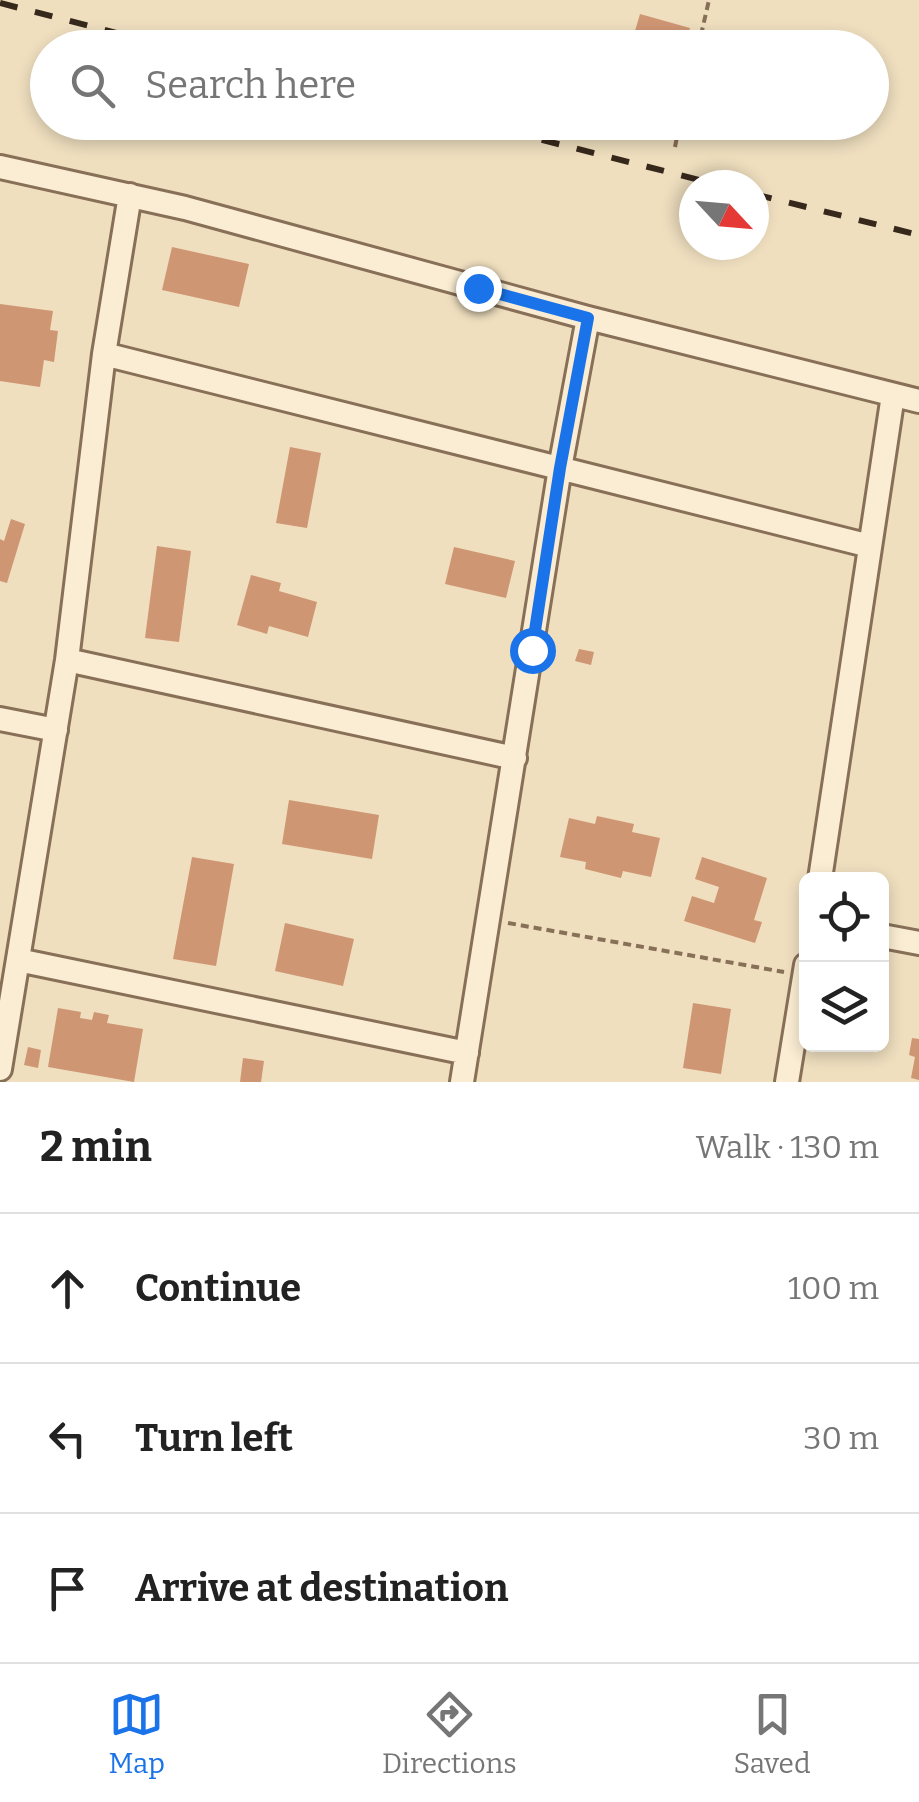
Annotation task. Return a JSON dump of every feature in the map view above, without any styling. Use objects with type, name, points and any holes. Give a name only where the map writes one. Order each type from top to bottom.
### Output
[{"type":"street","points":[[0,167],[130,195],[919,402]]},
{"type":"street","points":[[0,1069],[68,660],[104,354],[130,195]]},
{"type":"street","points":[[462,1082],[560,468],[588,318]]},
{"type":"street","points":[[104,354],[870,546]]},
{"type":"street","points":[[821,872],[894,395]]},
{"type":"street","points":[[68,660],[516,758]]},
{"type":"street","points":[[0,719],[56,730]]},
{"type":"street","points":[[889,937],[919,942]]},
{"type":"street","points":[[18,960],[467,1053]]},
{"type":"street","points":[[787,1082],[799,1012]]},
{"type":"path","points":[[702,30],[708,0]]},
{"type":"path","points":[[675,147],[676,140]]},
{"type":"path","points":[[488,920],[799,970]]},
{"type":"building","points":[[640,14],[690,28],[690,30],[635,30]]},
{"type":"building","points":[[172,247],[249,264],[239,307],[162,290]]},
{"type":"building","points":[[0,304],[53,311],[50,330],[58,331],[54,362],[44,360],[40,387],[0,381]]},
{"type":"building","points":[[290,447],[321,453],[307,528],[276,523]]},
{"type":"building","points":[[11,519],[25,524],[7,583],[0,581],[0,539],[4,541]]},
{"type":"building","points":[[157,546],[191,551],[179,642],[145,638]]},
{"type":"building","points":[[454,547],[515,561],[506,598],[445,584]]},
{"type":"building","points":[[251,575],[281,583],[279,591],[317,602],[308,637],[269,626],[267,634],[237,625]]},
{"type":"building","points":[[579,649],[594,652],[591,665],[575,661]]},
{"type":"building","points":[[289,800],[379,815],[372,859],[282,844]]},
{"type":"building","points":[[597,816],[634,824],[632,832],[660,838],[651,877],[623,871],[621,878],[585,869],[586,862],[560,857],[569,818],[595,824]]},
{"type":"building","points":[[192,857],[234,864],[216,966],[173,959]]},
{"type":"building","points":[[702,857],[767,878],[754,920],[762,922],[755,943],[684,921],[692,896],[714,903],[719,887],[695,879]]},
{"type":"building","points":[[285,923],[354,939],[343,986],[275,971]]},
{"type":"building","points":[[693,1003],[731,1009],[721,1074],[683,1068]]},
{"type":"building","points":[[58,1008],[81,1012],[80,1018],[92,1020],[94,1012],[109,1015],[107,1023],[143,1029],[134,1082],[48,1067]]},
{"type":"building","points":[[912,1038],[919,1039],[919,1080],[911,1078],[915,1057],[909,1055]]},
{"type":"building","points":[[28,1047],[41,1050],[38,1068],[24,1065]]},
{"type":"building","points":[[243,1058],[264,1061],[261,1082],[240,1082]]},
{"type":"railway","points":[[0,3],[105,30]]},
{"type":"railway","points":[[543,140],[679,175]]},
{"type":"railway","points":[[769,198],[919,235]]},
{"type":"route","points":[[478,288],[588,318],[532,650]]}]
